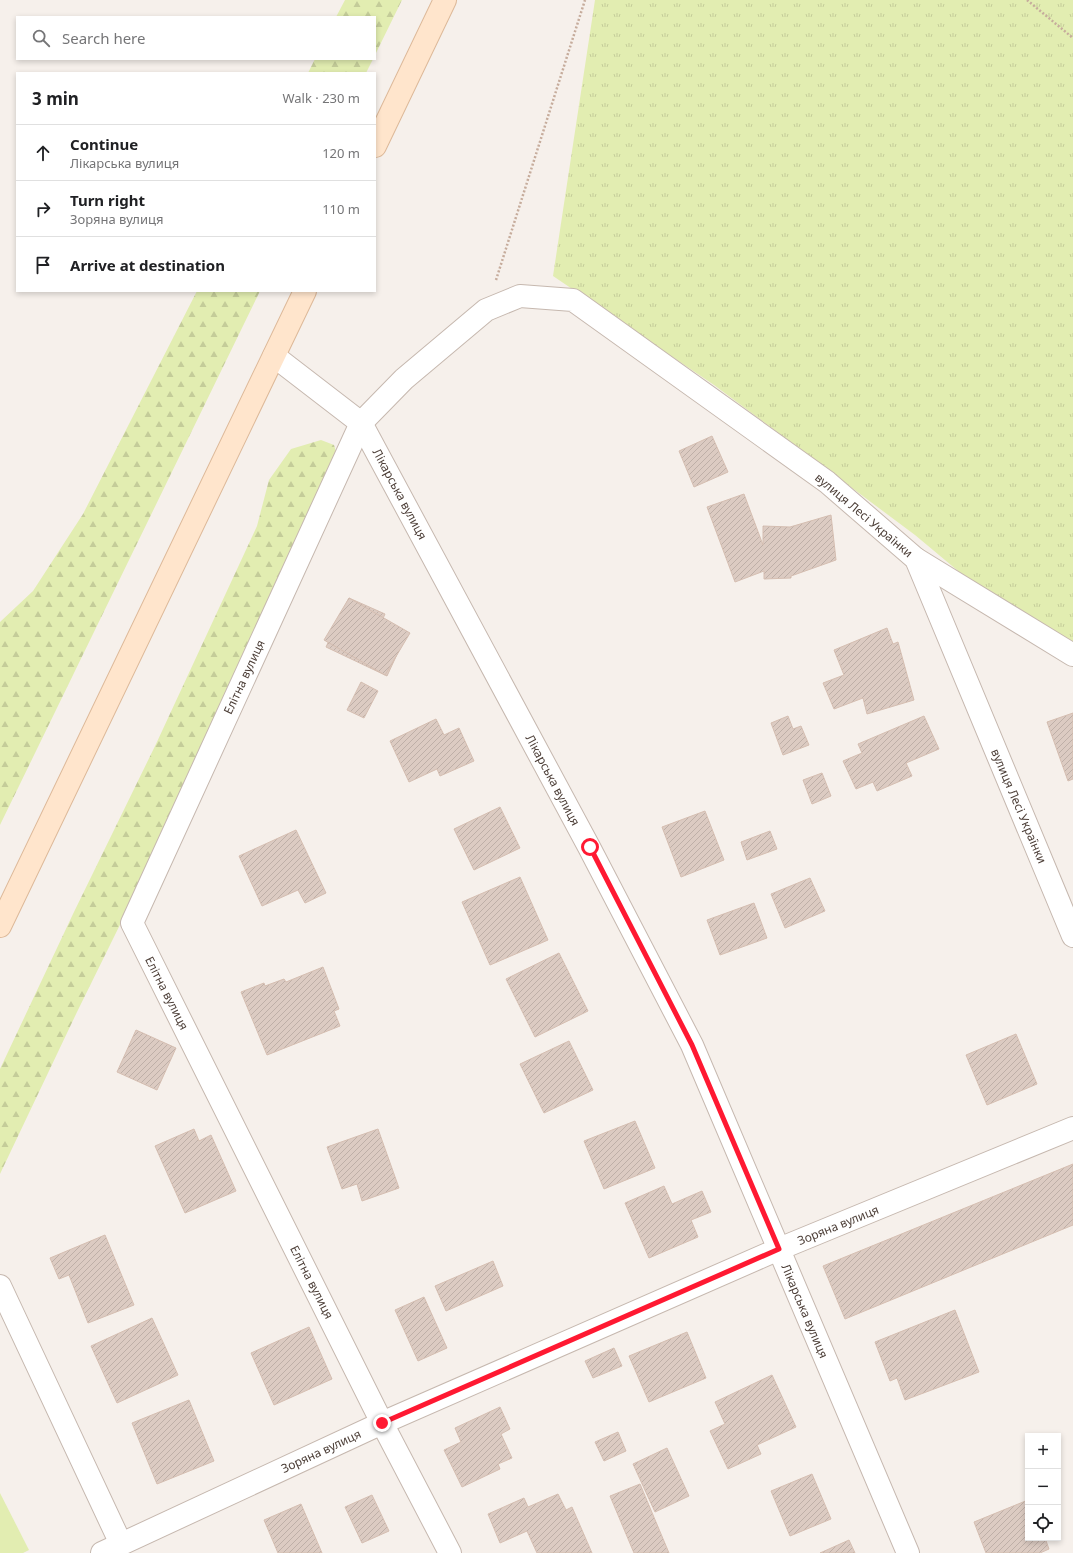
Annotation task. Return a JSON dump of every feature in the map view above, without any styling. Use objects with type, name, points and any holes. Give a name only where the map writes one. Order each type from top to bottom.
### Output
[{"type":"main road","points":[[376,144],[445,0]]},
{"type":"main road","points":[[0,926],[305,292]]},
{"type":"street","name":"вулиця Лесі Українки","points":[[361,423],[404,379],[486,310],[520,296],[573,300],[827,482],[916,559],[1073,936]]},
{"type":"street","name":"Лікарська вулиця","points":[[274,356],[361,423],[590,847],[692,1045],[908,1553]]},
{"type":"street","name":"Елітна вулиця","points":[[361,423],[132,922],[382,1423],[450,1553]]},
{"type":"street","points":[[916,559],[1073,655]]},
{"type":"street","name":"Зоряна вулиця","points":[[102,1553],[382,1423],[779,1249],[1073,1128]]},
{"type":"street","points":[[0,1286],[122,1544]]},
{"type":"path","points":[[486,310],[585,0]]},
{"type":"path","points":[[1027,0],[1073,38]]},
{"type":"green space","points":[[345,0],[402,0],[376,53],[376,16],[337,16]]},
{"type":"green space","points":[[595,0],[1073,0],[1073,667],[915,535],[714,385],[553,276]]},
{"type":"green space","points":[[314,60],[372,60],[366,72],[308,72]]},
{"type":"green space","points":[[196,292],[260,292],[0,825],[0,622],[33,591],[83,514]]},
{"type":"green space","points":[[321,440],[334,445],[338,458],[178,807],[77,1012],[0,1174],[0,1069],[73,914],[156,744],[257,526],[269,480],[291,449]]},
{"type":"green space","points":[[0,1493],[29,1550],[23,1553],[0,1553]]},
{"type":"building","points":[[712,436],[728,472],[694,487],[679,451]]},
{"type":"building","points":[[744,494],[763,545],[763,526],[790,527],[831,515],[836,560],[791,576],[791,578],[764,579],[764,571],[735,582],[707,507]]},
{"type":"building","points":[[349,598],[385,614],[381,623],[406,635],[387,676],[326,647]]},
{"type":"building","points":[[349,598],[410,633],[385,675],[324,640]]},
{"type":"building","points":[[887,628],[893,644],[898,642],[914,700],[867,714],[863,698],[834,709],[823,683],[844,675],[834,650]]},
{"type":"building","points":[[361,682],[378,691],[364,718],[347,710]]},
{"type":"building","points":[[1073,713],[1073,779],[1068,781],[1047,722]]},
{"type":"building","points":[[788,716],[793,729],[801,726],[809,745],[783,755],[771,723]]},
{"type":"building","points":[[924,716],[939,749],[906,763],[912,776],[877,791],[873,782],[856,789],[843,761],[862,753],[858,744]]},
{"type":"building","points":[[436,719],[444,735],[459,728],[474,761],[440,776],[437,769],[409,782],[390,741]]},
{"type":"building","points":[[822,773],[831,796],[812,804],[803,780]]},
{"type":"building","points":[[500,807],[520,848],[474,870],[454,829]]},
{"type":"building","points":[[705,811],[724,860],[681,877],[662,827]]},
{"type":"building","points":[[296,830],[326,893],[305,903],[298,890],[262,906],[239,856]]},
{"type":"building","points":[[770,831],[777,849],[747,860],[741,842]]},
{"type":"building","points":[[520,877],[548,940],[490,965],[462,902]]},
{"type":"building","points":[[810,878],[825,911],[785,928],[771,894]]},
{"type":"building","points":[[754,903],[767,938],[720,955],[707,920]]},
{"type":"building","points":[[559,953],[588,1011],[535,1037],[506,979]]},
{"type":"building","points":[[323,967],[339,1009],[334,1011],[340,1026],[267,1055],[241,992],[264,983],[265,986],[284,979],[286,982]]},
{"type":"building","points":[[136,1030],[176,1048],[157,1090],[117,1072]]},
{"type":"building","points":[[1016,1034],[1037,1084],[987,1105],[966,1055]]},
{"type":"building","points":[[569,1041],[593,1090],[544,1113],[520,1064]]},
{"type":"building","points":[[635,1121],[655,1168],[604,1189],[584,1141]]},
{"type":"building","points":[[194,1129],[199,1141],[211,1135],[236,1191],[185,1213],[155,1146]]},
{"type":"building","points":[[378,1129],[399,1188],[362,1201],[357,1184],[342,1189],[327,1147]]},
{"type":"building","points":[[1073,1164],[1073,1225],[845,1319],[823,1266]]},
{"type":"building","points":[[664,1186],[672,1204],[702,1191],[711,1212],[691,1220],[698,1237],[649,1258],[625,1203]]},
{"type":"building","points":[[105,1235],[134,1305],[88,1323],[69,1275],[59,1279],[50,1258]]},
{"type":"building","points":[[493,1261],[503,1286],[446,1311],[435,1286]]},
{"type":"building","points":[[424,1297],[447,1348],[418,1361],[395,1310]]},
{"type":"building","points":[[955,1310],[979,1372],[905,1400],[897,1378],[890,1381],[875,1342]]},
{"type":"building","points":[[152,1318],[178,1375],[117,1403],[91,1346]]},
{"type":"building","points":[[309,1327],[332,1379],[274,1405],[251,1353]]},
{"type":"building","points":[[687,1332],[706,1378],[649,1402],[629,1356]]},
{"type":"building","points":[[614,1348],[622,1366],[593,1378],[585,1361]]},
{"type":"building","points":[[772,1375],[796,1427],[757,1445],[761,1454],[728,1469],[710,1431],[725,1424],[715,1402]]},
{"type":"building","points":[[189,1400],[214,1461],[157,1484],[132,1423]]},
{"type":"building","points":[[500,1407],[510,1429],[501,1434],[512,1458],[498,1464],[500,1469],[462,1487],[444,1450],[461,1442],[455,1428]]},
{"type":"building","points":[[618,1432],[626,1451],[604,1461],[595,1442]]},
{"type":"building","points":[[667,1448],[689,1496],[655,1512],[633,1464]]},
{"type":"building","points":[[812,1474],[831,1519],[790,1536],[771,1491]]},
{"type":"building","points":[[640,1484],[669,1553],[634,1553],[610,1496]]},
{"type":"building","points":[[558,1494],[566,1510],[572,1507],[592,1553],[537,1553],[527,1531],[500,1543],[488,1514],[524,1498],[528,1507]]},
{"type":"building","points":[[372,1495],[389,1531],[362,1543],[345,1507]]},
{"type":"building","points":[[1025,1501],[1025,1541],[1046,1541],[1049,1549],[1040,1553],[986,1553],[974,1522]]},
{"type":"building","points":[[301,1504],[322,1553],[278,1553],[264,1520]]},
{"type":"building","points":[[849,1540],[855,1553],[820,1553]]},
{"type":"route","points":[[382,1423],[779,1249],[692,1045],[590,847]]}]
